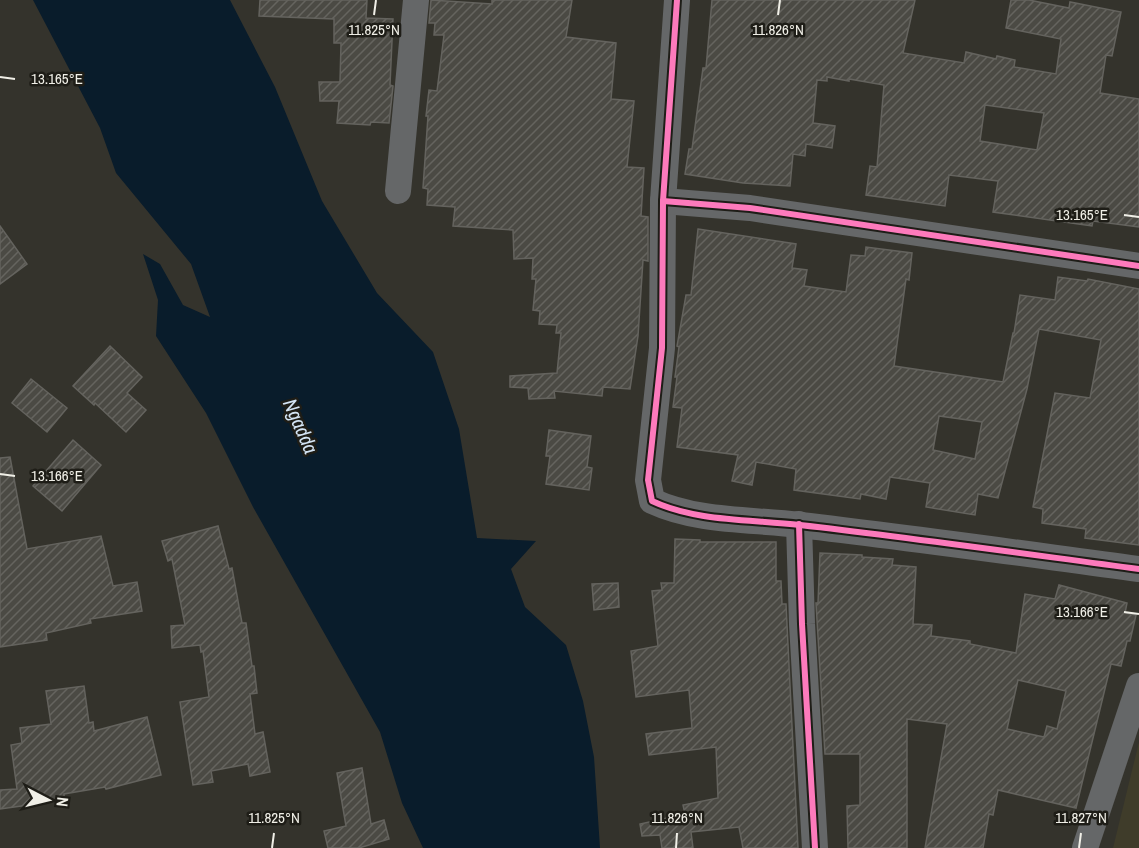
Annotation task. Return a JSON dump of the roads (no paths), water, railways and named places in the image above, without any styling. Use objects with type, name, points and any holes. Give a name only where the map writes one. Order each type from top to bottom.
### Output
[{"type":"street","points":[[398,191],[416,0]]},
{"type":"street","points":[[677,0],[663,201],[662,348],[648,480],[652,501],[671,510],[695,514],[799,524],[1139,569]]},
{"type":"street","points":[[663,201],[750,208],[1139,266]]},
{"type":"street","points":[[799,524],[802,624],[815,848]]},
{"type":"street","points":[[1086,848],[1139,686]]},
{"type":"water","name":"Ngadda","points":[[33,0],[230,0],[275,87],[322,201],[377,293],[433,352],[459,429],[477,538],[536,541],[511,569],[525,607],[566,645],[583,701],[594,757],[600,848],[423,848],[402,803],[380,732],[253,507],[206,413],[156,336],[158,300],[143,254],[160,264],[183,305],[210,317],[191,264],[116,173],[100,128]]}]
